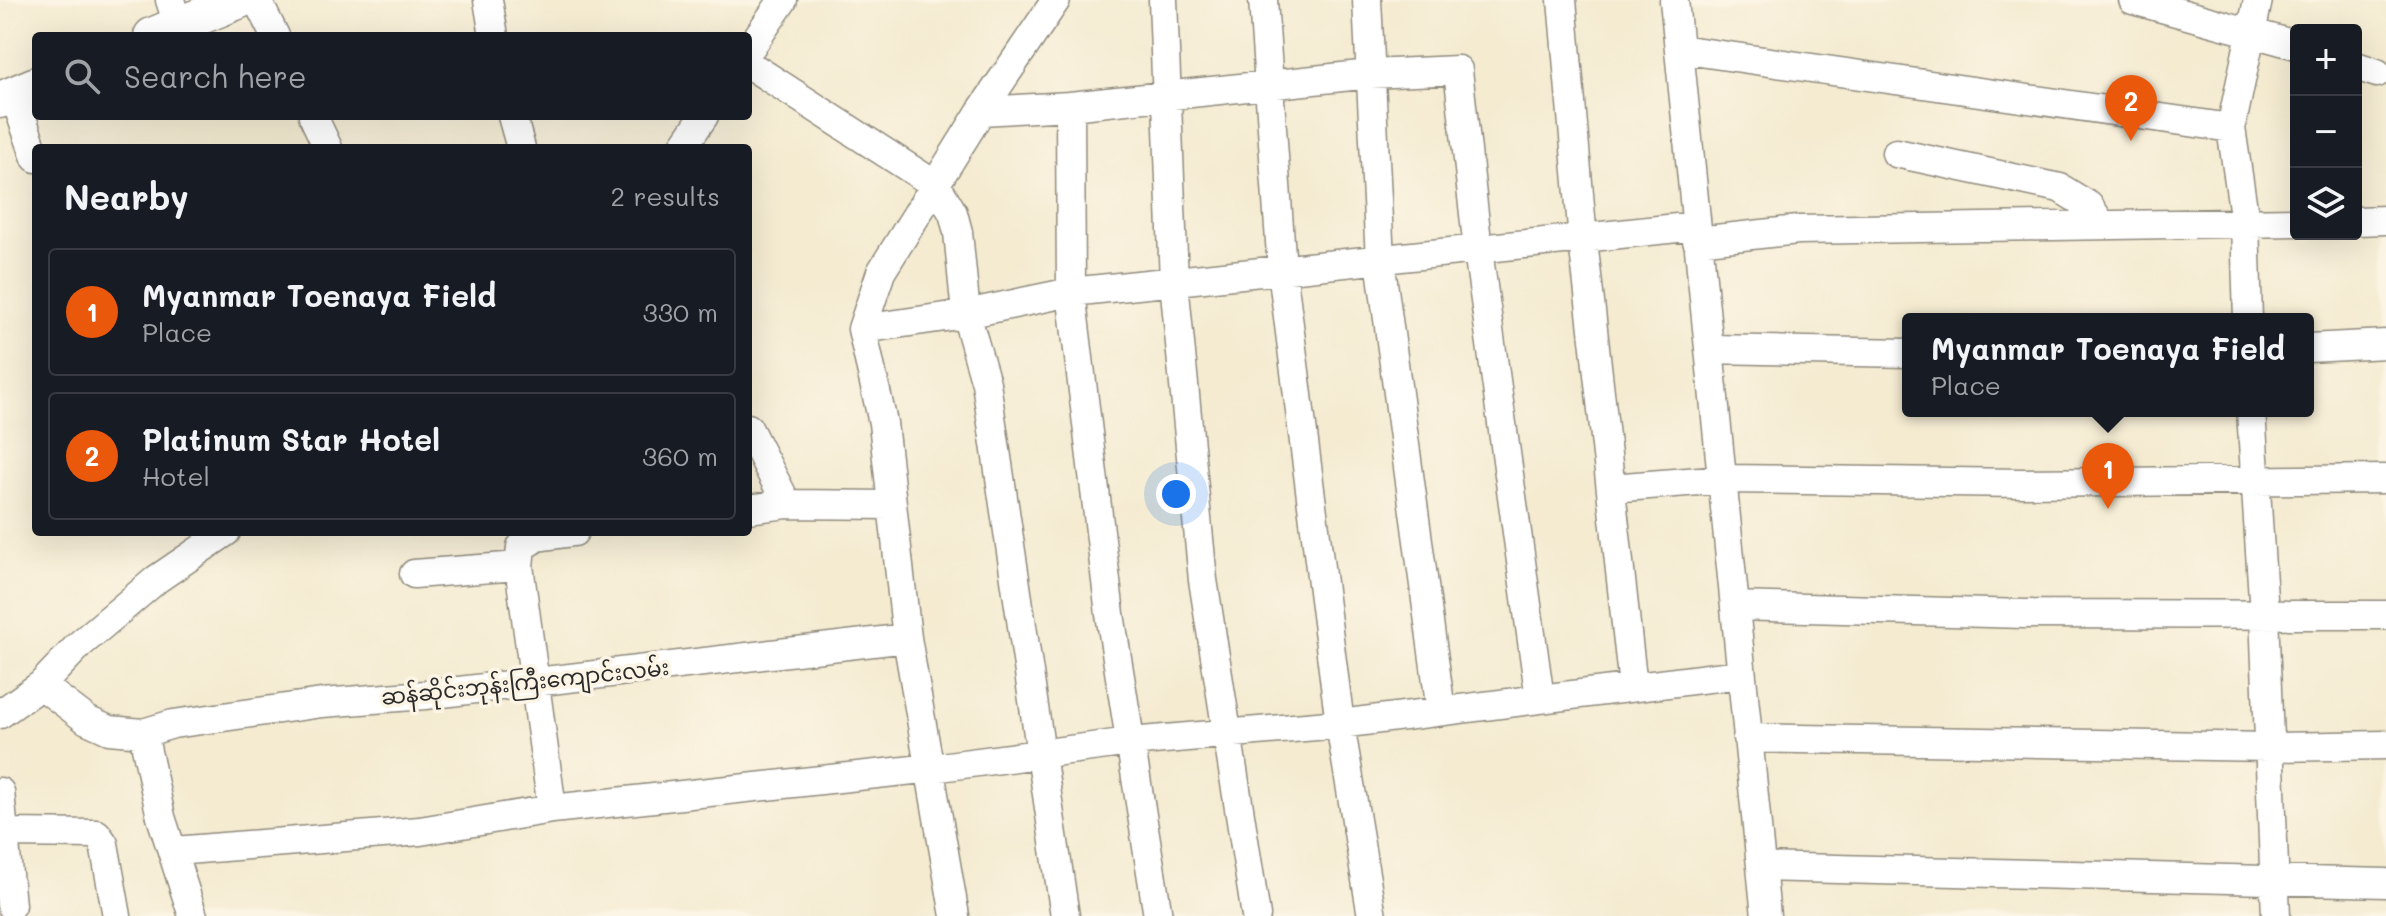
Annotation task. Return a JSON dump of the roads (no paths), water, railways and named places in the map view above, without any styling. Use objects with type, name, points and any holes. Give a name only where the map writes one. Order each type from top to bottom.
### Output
[{"type":"main road","points":[[167,20],[240,0]]},
{"type":"street","points":[[257,0],[273,32]]},
{"type":"street","points":[[488,0],[493,32]]},
{"type":"street","points":[[752,45],[783,0]]},
{"type":"street","points":[[955,916],[932,768],[907,638],[883,423],[862,329],[881,272],[981,111],[1056,0]]},
{"type":"street","points":[[1163,0],[1174,282],[1203,580],[1256,916]]},
{"type":"street","points":[[1263,0],[1282,270],[1340,724],[1372,916]]},
{"type":"street","points":[[1367,0],[1380,260],[1441,711]]},
{"type":"street","points":[[1562,0],[1583,240],[1633,687]]},
{"type":"street","points":[[1674,0],[1696,234],[1725,479],[1740,674],[1766,916]]},
{"type":"street","points":[[2133,0],[2290,43]]},
{"type":"street","points":[[2248,313],[2245,222],[2231,128],[2258,0]]},
{"type":"street","points":[[1679,49],[2231,128]]},
{"type":"street","points":[[752,67],[937,186],[953,213],[958,232],[966,314],[986,383],[1065,916]]},
{"type":"street","points":[[981,111],[1070,106],[1370,74],[1453,67],[1458,70],[1478,250],[1540,699]]},
{"type":"street","points":[[17,93],[32,144]]},
{"type":"street","points":[[1070,106],[1071,292],[1110,614],[1158,916]]},
{"type":"street","points":[[315,120],[326,144]]},
{"type":"street","points":[[513,120],[520,144]]},
{"type":"street","points":[[685,144],[701,120]]},
{"type":"street","points":[[1896,153],[2060,188],[2089,206],[2102,225]]},
{"type":"street","points":[[2362,221],[2386,220]]},
{"type":"street","points":[[862,329],[966,314],[1071,292],[1583,240],[1798,230],[2290,222]]},
{"type":"street","points":[[2314,348],[2386,344]]},
{"type":"street","points":[[1710,349],[1902,353]]},
{"type":"street","points":[[2251,417],[2264,614],[2276,916]]},
{"type":"street","points":[[752,436],[787,504]]},
{"type":"street","points":[[1611,488],[1725,479],[2023,483],[2386,479]]},
{"type":"street","points":[[752,508],[787,504],[891,505]]},
{"type":"street","points":[[0,714],[41,685],[79,645],[157,579],[220,536]]},
{"type":"street","points":[[544,536],[521,547],[519,566],[552,809]]},
{"type":"street","points":[[414,574],[519,566]]},
{"type":"street","points":[[1735,606],[2025,614],[2386,615]]},
{"type":"street","name":"ဆန်ဆိုင်းဘုန်းကြီးကျောင်းလမ်း","points":[[143,733],[173,724],[322,703],[536,682],[907,638]]},
{"type":"street","points":[[174,851],[420,831],[552,809],[932,768],[1130,742],[1340,724],[1740,674]]},
{"type":"street","points":[[41,685],[87,720],[109,730],[143,733],[161,817],[193,916]]},
{"type":"street","points":[[1747,738],[2270,747],[2386,745]]},
{"type":"street","points":[[0,792],[11,905]]},
{"type":"street","points":[[4,833],[97,834],[104,844],[117,916]]},
{"type":"street","points":[[1761,867],[2386,883]]},
{"type":"place","name":"Platinum Star Hotel","points":[[2131,141]]},
{"type":"place","name":"Myanmar Toenaya Field","points":[[2108,509]]}]
